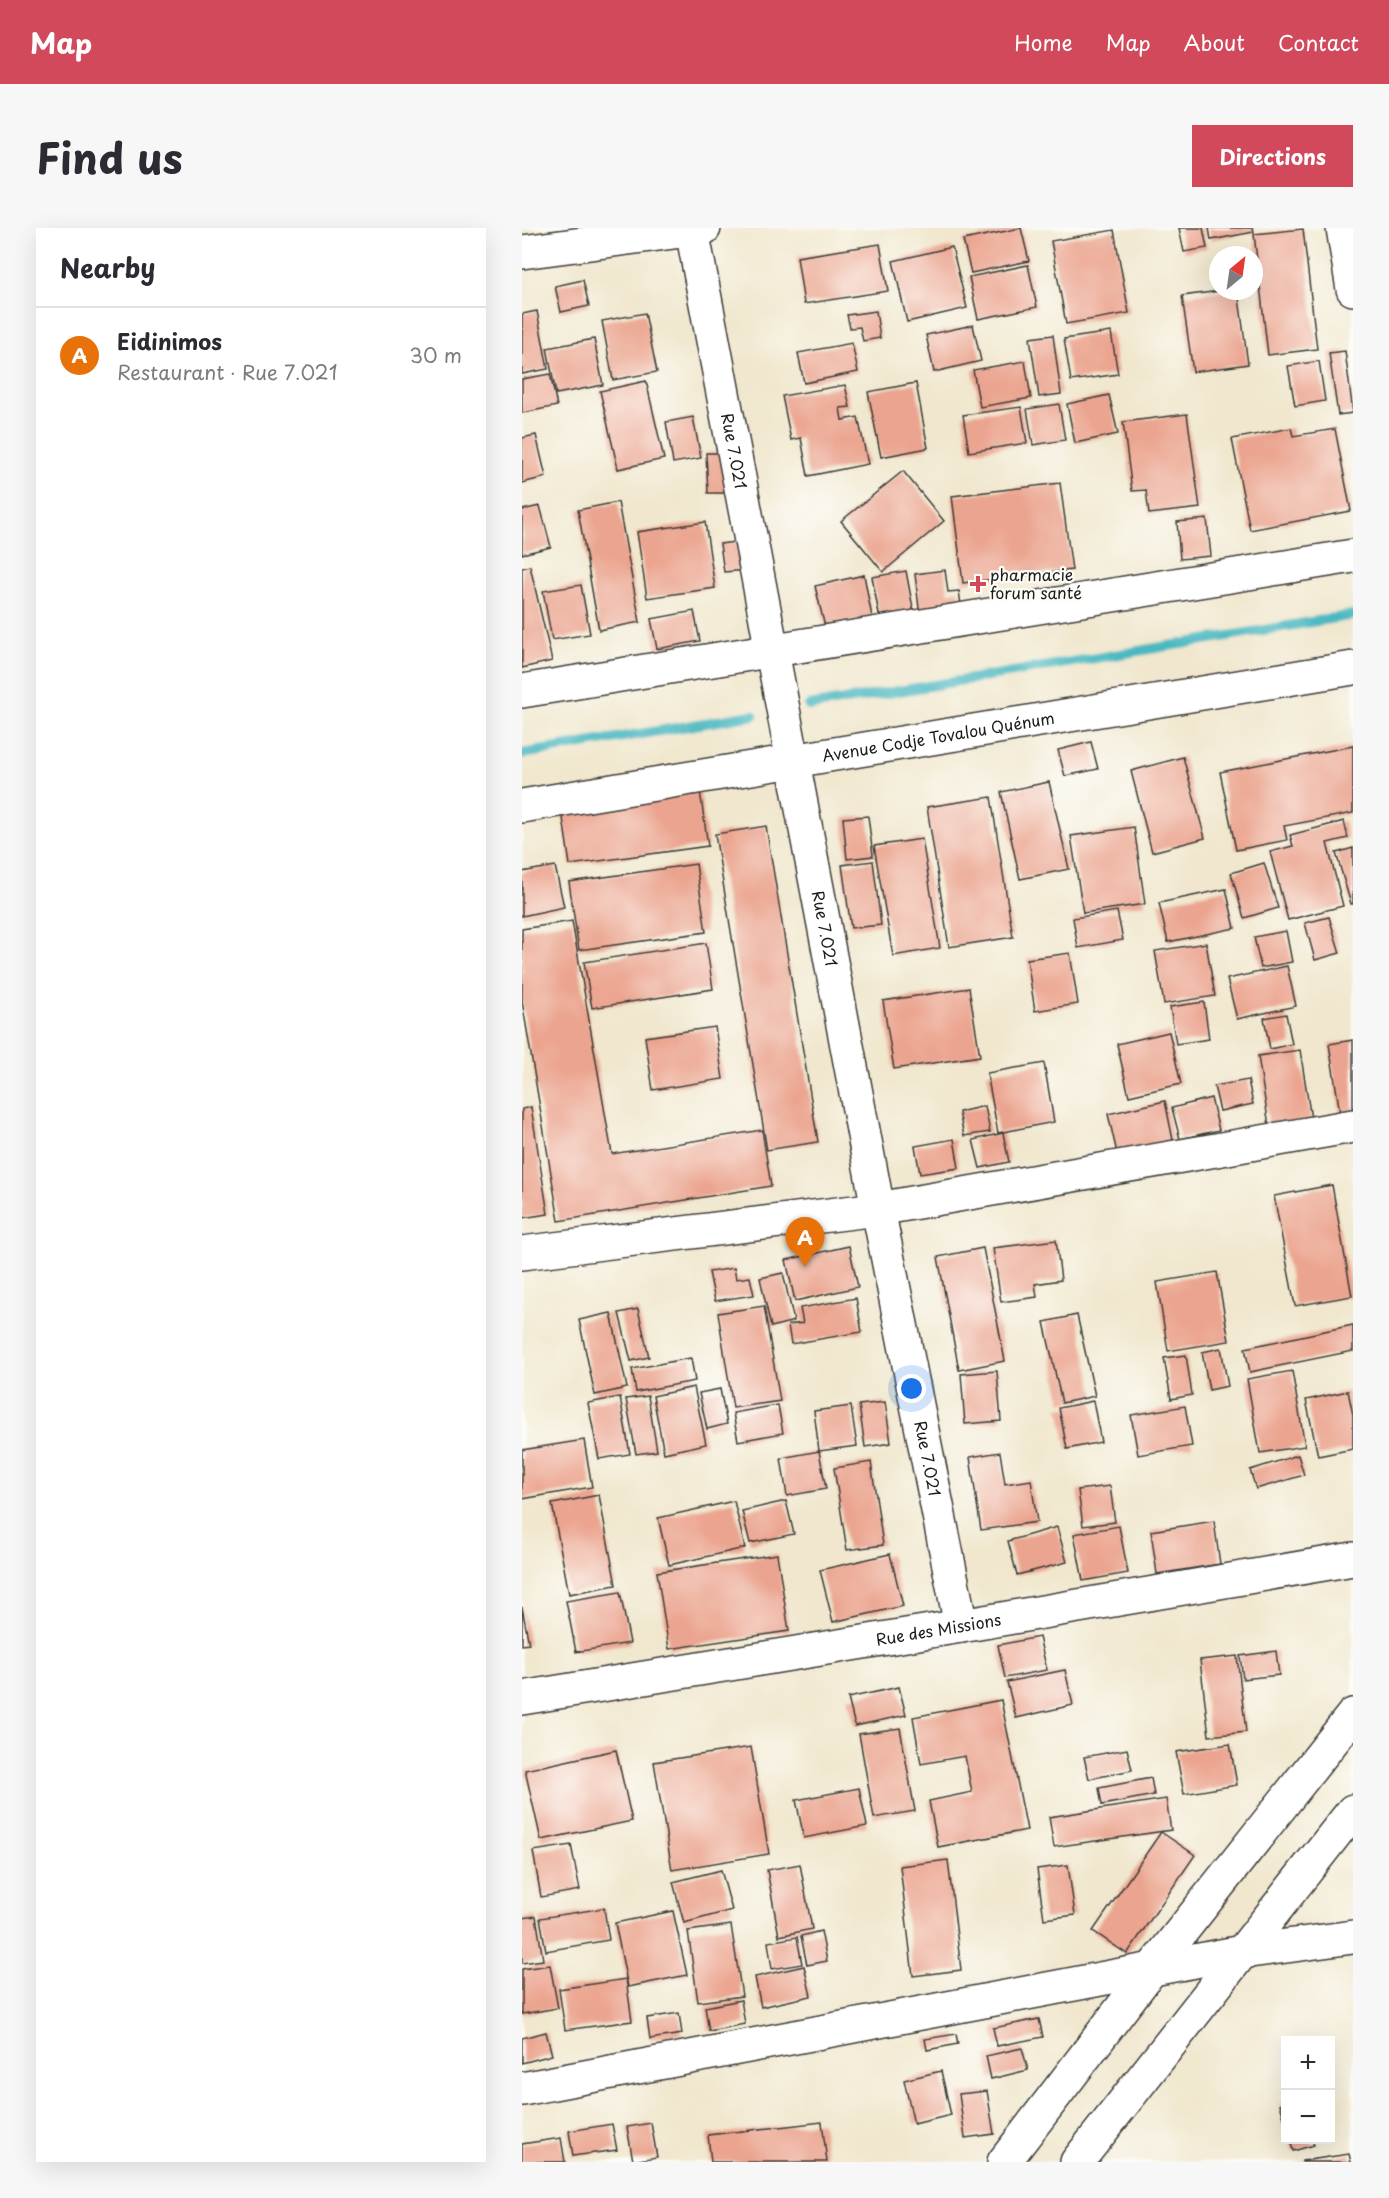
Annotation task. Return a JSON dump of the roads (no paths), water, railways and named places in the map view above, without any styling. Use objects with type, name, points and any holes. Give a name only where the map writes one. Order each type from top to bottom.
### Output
[{"type":"street","points":[[1343,228],[1353,289]]},
{"type":"street","points":[[522,252],[698,229]]},
{"type":"street","name":"Rue 7.021","points":[[698,229],[772,650],[878,1209],[961,1626]]},
{"type":"street","points":[[522,691],[1353,556]]},
{"type":"street","name":"Avenue Codje Tovalou Quénum","points":[[522,806],[1353,668]]},
{"type":"street","points":[[522,1253],[878,1209],[1353,1126]]},
{"type":"street","name":"Rue des Missions","points":[[522,1698],[1353,1559]]},
{"type":"street","points":[[1004,2162],[1151,1970],[1353,1715]]},
{"type":"street","points":[[1077,2162],[1353,1811]]},
{"type":"street","points":[[522,2089],[1242,1952],[1353,1936]]},
{"type":"waterway","points":[[809,706],[1353,615]]},
{"type":"waterway","points":[[522,754],[753,715]]},
{"type":"place","name":"pharmacie forum santé","points":[[978,584]]},
{"type":"place","name":"Eidinimos","points":[[805,1267]]}]
